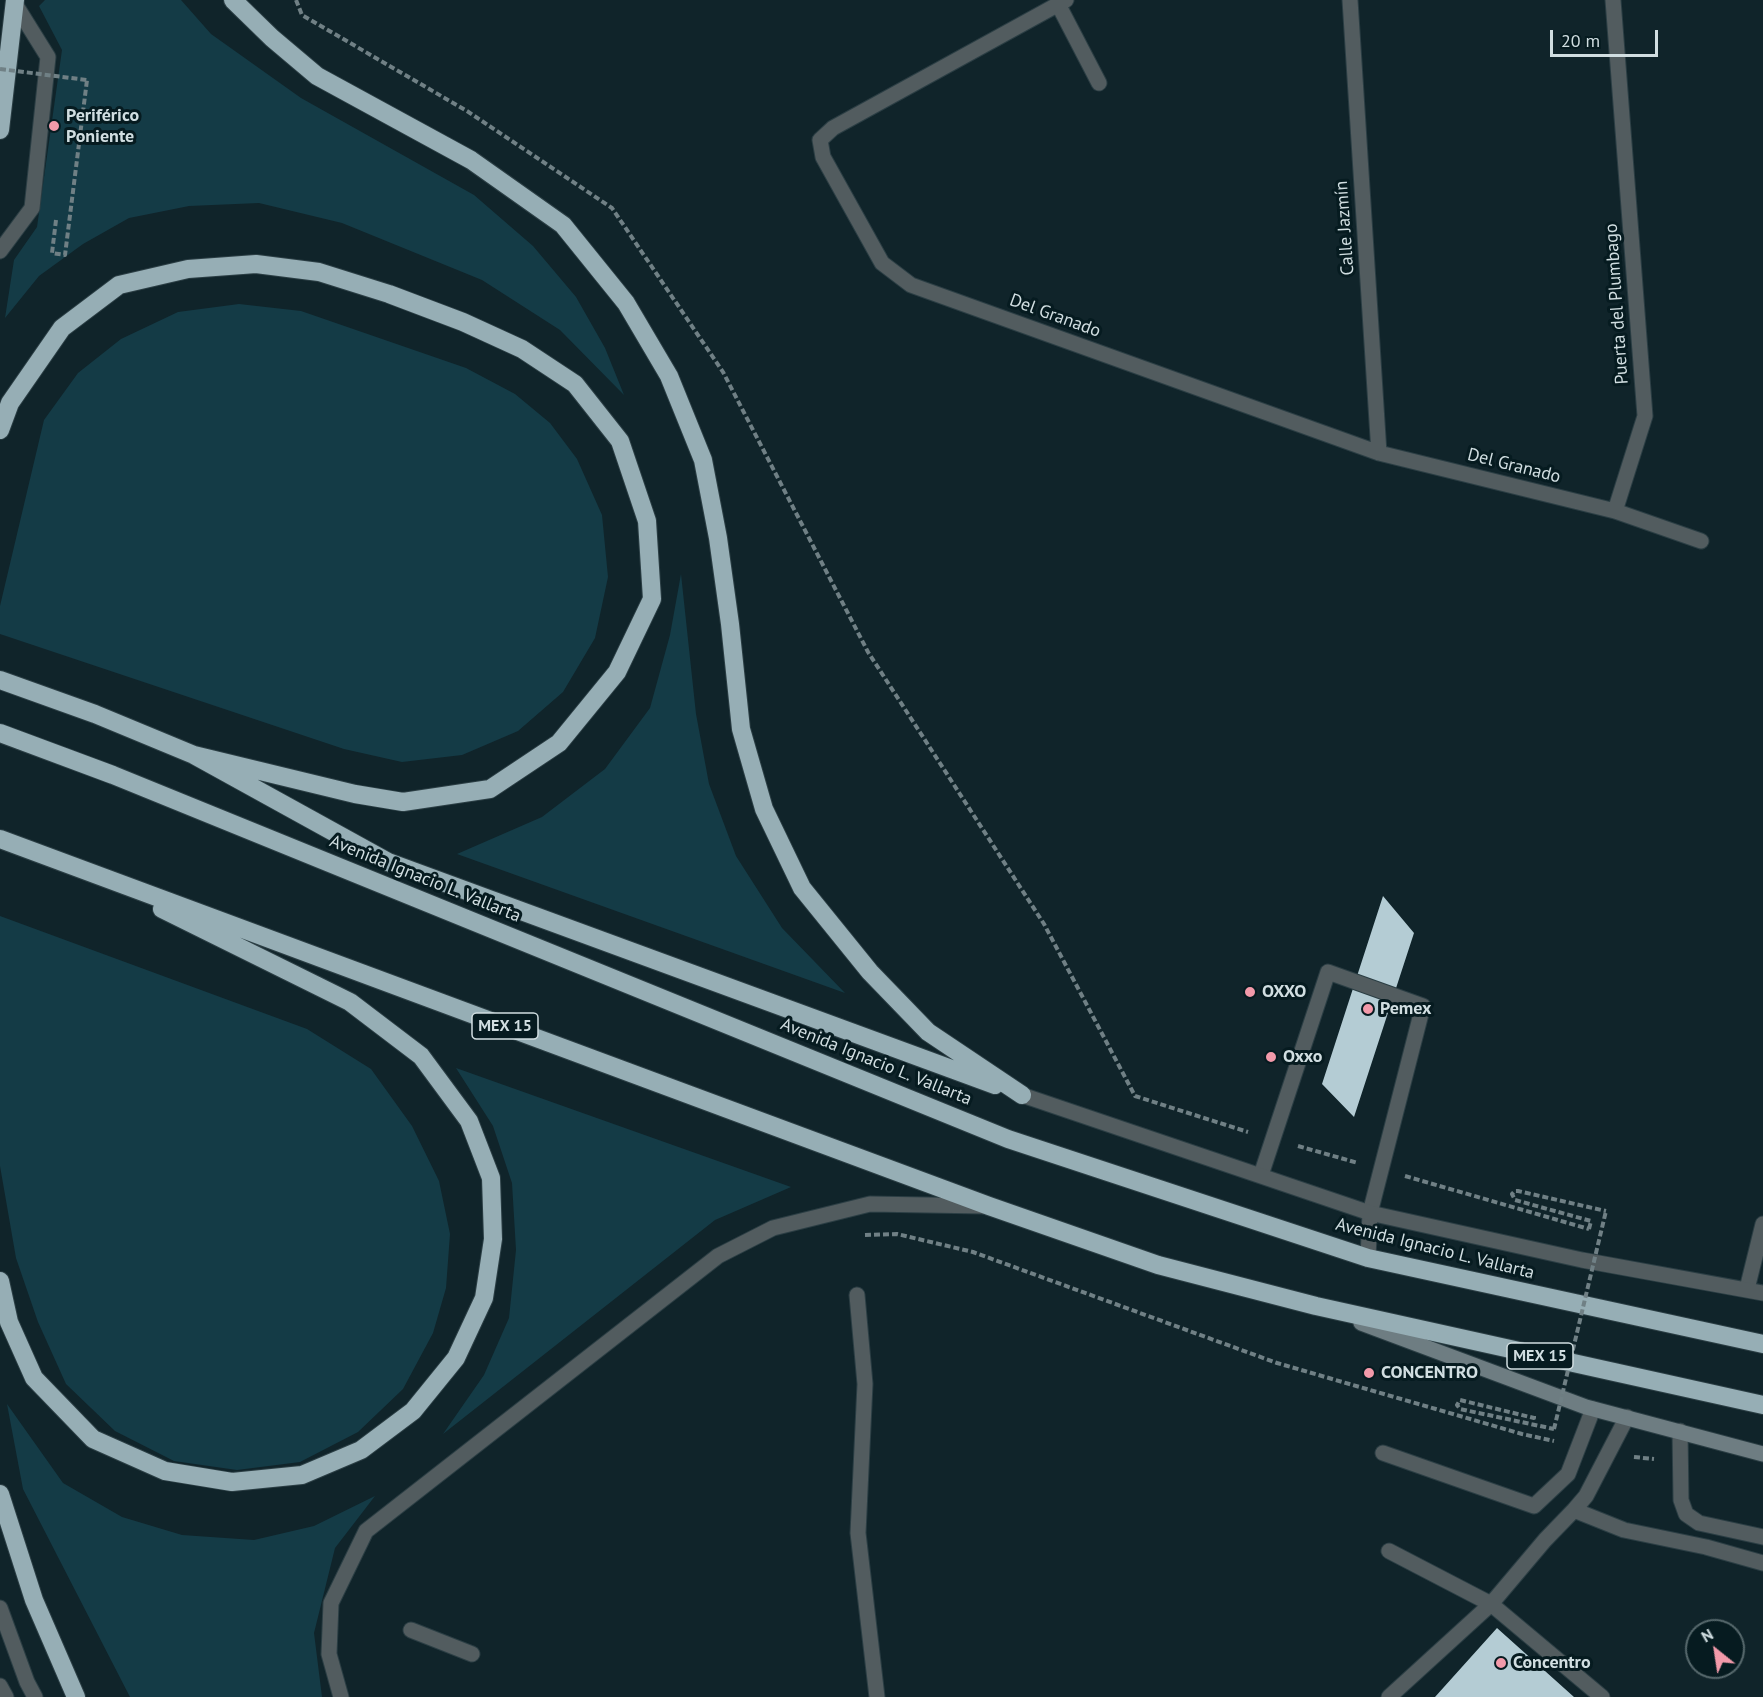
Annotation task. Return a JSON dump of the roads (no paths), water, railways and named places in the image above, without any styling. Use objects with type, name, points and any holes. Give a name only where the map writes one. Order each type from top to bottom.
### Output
[{"type":"highway","points":[[232,0],[317,76],[471,160],[563,225],[626,303],[669,376],[702,460],[718,538],[741,729],[764,809],[802,888],[870,972],[928,1032],[1022,1095]]},
{"type":"highway","points":[[0,130],[15,2]]},
{"type":"highway","points":[[0,429],[10,403],[62,328],[119,285],[188,269],[256,264],[319,272],[389,294],[463,322],[522,350],[575,384],[620,441],[647,521],[652,599],[617,672],[560,743],[490,789],[403,802],[355,794],[194,755]]},
{"type":"highway","points":[[0,680],[95,714],[194,755],[388,862],[1022,1095]]},
{"type":"highway","name":"Avenida Ignacio L. Vallarta","points":[[0,733],[112,775],[1008,1139],[1368,1258],[1763,1344]]},
{"type":"highway","name":"MEX 15","points":[[0,839],[989,1206],[1158,1264],[1316,1306],[1763,1405]]},
{"type":"highway","points":[[0,1281],[9,1322],[34,1378],[93,1439],[165,1471],[231,1482],[302,1475],[361,1450],[413,1411],[456,1358],[484,1298],[493,1239],[491,1178],[469,1121],[422,1056],[350,1002],[75,865]]},
{"type":"highway","points":[[0,1494],[34,1600],[76,1697]]},
{"type":"street","name":"Calle Jazmín","points":[[1350,0],[1379,453]]},
{"type":"street","name":"Puerta del Plumbago","points":[[1613,0],[1645,416],[1615,511]]},
{"type":"street","points":[[0,251],[32,208],[48,57],[15,2]]},
{"type":"street","name":"Del Granado","points":[[1099,83],[1062,3],[833,128],[820,140],[823,157],[882,263],[911,285],[1379,453],[1615,511]]},
{"type":"street","points":[[1615,511],[1701,541]]},
{"type":"street","points":[[1261,1175],[1328,972],[1423,1006],[1370,1213],[1368,1258]]},
{"type":"street","name":"Avenida Ignacio L. Vallarta","points":[[1022,1095],[1370,1213],[1582,1260],[1763,1293]]},
{"type":"street","points":[[341,1697],[329,1654],[331,1603],[366,1531],[718,1256],[773,1228],[870,1204],[989,1206]]},
{"type":"street","points":[[1747,1289],[1763,1224]]},
{"type":"street","points":[[857,1295],[865,1384],[858,1533],[878,1697]]},
{"type":"street","points":[[1316,1306],[1593,1409],[1763,1454]]},
{"type":"street","points":[[1383,1453],[1534,1506],[1568,1474],[1593,1409]]},
{"type":"street","points":[[1389,1697],[1491,1604],[1586,1496],[1627,1417]]},
{"type":"street","points":[[1680,1431],[1681,1500],[1686,1514],[1699,1523],[1763,1537]]},
{"type":"street","points":[[1574,1510],[1624,1530],[1706,1547],[1763,1563]]},
{"type":"street","points":[[1389,1551],[1491,1604],[1602,1697]]},
{"type":"street","points":[[0,1608],[27,1682],[35,1697]]},
{"type":"street","points":[[411,1630],[472,1654]]},
{"type":"street","points":[[0,1686],[6,1697]]},
{"type":"place","name":"Periférico Poniente","points":[[54,126]]},
{"type":"place","name":"OXXO","points":[[1250,992]]},
{"type":"place","name":"Pemex","points":[[1368,1009]]},
{"type":"place","name":"Oxxo","points":[[1271,1057]]},
{"type":"place","name":"CONCENTRO","points":[[1369,1373]]},
{"type":"place","name":"Concentro","points":[[1501,1663]]}]
